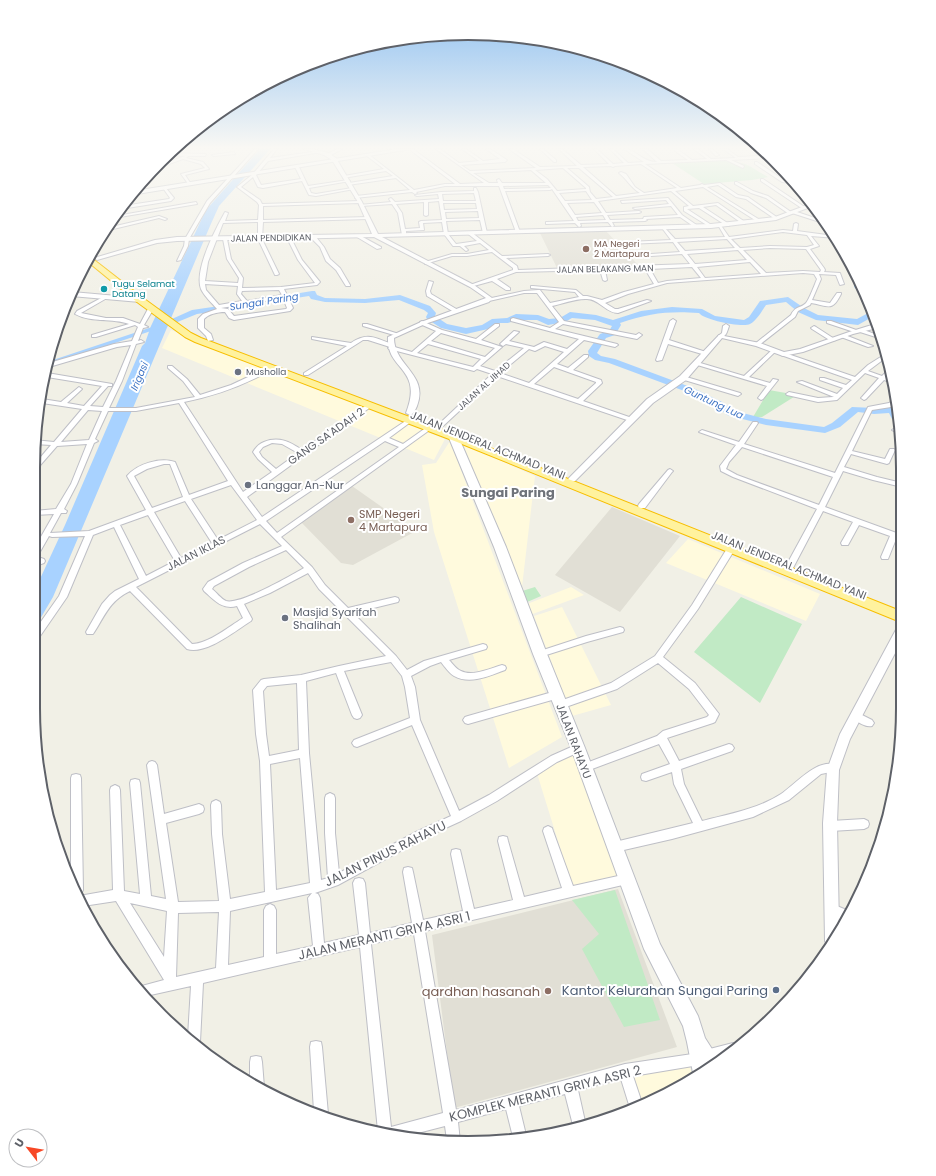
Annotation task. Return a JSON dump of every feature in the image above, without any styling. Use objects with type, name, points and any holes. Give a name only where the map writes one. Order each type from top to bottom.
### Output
[{"type":"highway","name":"JALAN JENDERAL ACHMAD YANI","points":[[95,257],[113,275],[165,308],[177,322],[198,340],[271,368],[350,393]]},
{"type":"highway","points":[[93,261],[113,275],[130,292],[153,310],[177,322]]},
{"type":"highway","name":"JALAN JENDERAL ACHMAD YANI","points":[[177,322],[210,340],[306,374],[367,401],[530,465],[731,549],[896,608]]},
{"type":"highway","name":"JALAN JENDERAL ACHMAD YANI","points":[[434,427],[454,438],[515,459]]},
{"type":"highway","name":"JALAN JENDERAL ACHMAD YANI","points":[[530,465],[572,479],[642,506],[790,566],[896,615]]},
{"type":"main road","name":"JALAN RAHAYU","points":[[454,438],[495,533],[540,654],[578,748],[584,768],[653,949],[691,1023],[703,1060]]},
{"type":"street","points":[[125,211],[154,204]]},
{"type":"street","points":[[125,212],[189,204]]},
{"type":"street","points":[[179,260],[207,204]]},
{"type":"street","points":[[277,274],[260,239],[261,205],[300,204]]},
{"type":"street","points":[[361,204],[376,236],[472,286],[487,295],[489,300]]},
{"type":"street","points":[[393,204],[400,213],[404,232],[422,229],[421,222],[482,219]]},
{"type":"street","points":[[424,204],[426,215]]},
{"type":"street","points":[[442,204],[446,234],[455,245],[480,242]]},
{"type":"street","points":[[478,204],[485,233]]},
{"type":"street","points":[[508,204],[518,232]]},
{"type":"street","points":[[565,204],[582,230]]},
{"type":"street","points":[[598,204],[606,214],[614,230]]},
{"type":"street","points":[[631,204],[652,228]]},
{"type":"street","points":[[711,226],[685,210],[686,207],[717,204],[744,223]]},
{"type":"street","points":[[730,204],[759,222]]},
{"type":"street","points":[[756,204],[776,218]]},
{"type":"street","points":[[778,204],[792,212],[817,220]]},
{"type":"street","points":[[635,208],[672,205],[681,216],[697,227]]},
{"type":"street","points":[[699,206],[728,225]]},
{"type":"street","name":"JALAN PENDIDIKAN","points":[[96,255],[157,241],[376,236],[404,232],[446,234],[720,226],[759,222],[808,207]]},
{"type":"street","points":[[443,211],[480,210]]},
{"type":"street","points":[[573,216],[639,212]]},
{"type":"street","points":[[226,213],[214,239],[204,268],[202,282],[204,290],[220,309],[234,318],[286,311],[290,308],[281,288]]},
{"type":"street","points":[[547,223],[610,222],[681,216]]},
{"type":"street","points":[[113,228],[159,217],[168,218],[118,231]]},
{"type":"street","points":[[223,222],[368,218]]},
{"type":"street","points":[[796,224],[796,233]]},
{"type":"street","points":[[627,243],[728,238],[783,231],[808,234],[824,232],[820,225]]},
{"type":"street","points":[[720,226],[728,238],[766,275]]},
{"type":"street","points":[[664,228],[704,279]]},
{"type":"street","points":[[469,233],[514,267],[516,271],[472,286]]},
{"type":"street","points":[[651,255],[784,246],[807,248],[817,246],[808,234]]},
{"type":"street","points":[[359,236],[379,248]]},
{"type":"street","points":[[202,282],[240,287],[281,288],[316,285],[318,282],[300,260],[289,238]]},
{"type":"street","points":[[314,238],[322,247],[328,260],[338,269],[348,285]]},
{"type":"street","points":[[225,239],[229,259],[241,278],[241,298],[245,302]]},
{"type":"street","points":[[706,239],[710,243]]},
{"type":"street","points":[[461,245],[466,250]]},
{"type":"street","points":[[714,247],[718,251]]},
{"type":"street","points":[[807,248],[823,270],[818,273]]},
{"type":"street","points":[[427,262],[452,256],[491,251]]},
{"type":"street","points":[[501,257],[548,256]]},
{"type":"street","name":"JALAN BELAKANG MAN","points":[[516,271],[647,268],[752,261]]},
{"type":"street","points":[[647,268],[656,284]]},
{"type":"street","points":[[602,269],[605,280]]},
{"type":"street","points":[[600,302],[656,284],[704,279],[803,272],[838,274],[842,284]]},
{"type":"street","points":[[758,344],[793,316],[796,310],[802,308],[811,301],[819,279],[818,273]]},
{"type":"street","points":[[493,280],[508,289]]},
{"type":"street","points":[[431,282],[428,291],[430,295],[456,311]]},
{"type":"street","points":[[533,287],[576,291],[582,298]]},
{"type":"street","points":[[410,417],[416,398],[415,385],[391,346],[391,337],[433,319],[489,300],[536,291],[540,293],[562,322],[590,326],[613,333],[637,337],[639,336]]},
{"type":"street","points":[[130,292],[108,297],[77,314],[101,320],[119,319],[143,327]]},
{"type":"street","points":[[78,294],[140,300]]},
{"type":"street","points":[[811,301],[831,305],[834,303],[839,294]]},
{"type":"street","points":[[220,309],[285,298]]},
{"type":"street","points":[[210,340],[208,334],[201,328],[201,319],[205,315],[245,302],[285,298]]},
{"type":"street","points":[[548,305],[582,298],[592,298],[614,311],[618,311],[649,301]]},
{"type":"street","points":[[40,546],[62,511],[110,409],[116,386],[138,342],[143,327],[153,310]]},
{"type":"street","points":[[513,320],[615,345]]},
{"type":"street","points":[[659,360],[673,320]]},
{"type":"street","points":[[551,330],[562,322]]},
{"type":"street","points":[[829,322],[875,336]]},
{"type":"street","points":[[422,323],[440,331],[499,347]]},
{"type":"street","points":[[94,336],[134,324]]},
{"type":"street","points":[[365,325],[396,334]]},
{"type":"street","points":[[477,341],[497,325]]},
{"type":"street","points":[[572,479],[630,419],[656,396],[683,378],[697,364],[704,353],[724,334],[726,326]]},
{"type":"street","points":[[783,354],[801,351],[872,327]]},
{"type":"street","points":[[814,328],[833,340]]},
{"type":"street","points":[[413,354],[440,331]]},
{"type":"street","points":[[306,374],[352,345],[366,338],[413,354],[473,369],[516,332]]},
{"type":"street","points":[[721,336],[758,344],[773,351],[855,379]]},
{"type":"street","points":[[843,336],[870,346]]},
{"type":"street","points":[[314,338],[352,345]]},
{"type":"street","points":[[530,385],[583,338]]},
{"type":"street","points":[[665,341],[704,353]]},
{"type":"street","points":[[53,364],[116,345],[138,342]]},
{"type":"street","points":[[427,342],[486,359]]},
{"type":"street","points":[[505,342],[536,349],[544,344],[568,351]]},
{"type":"street","name":"JALAN AL JIHAD","points":[[276,536],[403,446],[434,427],[528,347]]},
{"type":"street","points":[[746,378],[754,368],[768,358],[773,351]]},
{"type":"street","points":[[569,370],[586,356]]},
{"type":"street","points":[[789,394],[821,400],[833,400],[864,371],[881,359]]},
{"type":"street","points":[[697,364],[746,378],[773,382],[761,398]]},
{"type":"street","points":[[553,365],[598,380],[600,382],[579,402]]},
{"type":"street","points":[[170,367],[185,380],[199,398]]},
{"type":"street","points":[[477,367],[630,419]]},
{"type":"street","points":[[46,402],[84,408],[133,410],[199,398],[239,386],[271,368]]},
{"type":"street","points":[[864,371],[886,376]]},
{"type":"street","points":[[50,376],[116,386]]},
{"type":"street","points":[[864,398],[886,376]]},
{"type":"street","points":[[683,378],[738,394]]},
{"type":"street","points":[[822,379],[846,387]]},
{"type":"street","points":[[800,382],[838,396]]},
{"type":"street","points":[[40,462],[84,408],[106,385]]},
{"type":"street","points":[[62,405],[79,389]]},
{"type":"street","name":"GANG SA'ADAH 2","points":[[243,496],[302,453],[367,401]]},
{"type":"street","points":[[181,402],[232,482],[261,520],[309,569],[322,587],[393,658],[406,674],[410,687],[415,720],[458,818]]},
{"type":"street","points":[[790,566],[821,508],[868,412],[872,407],[891,405]]},
{"type":"street","name":"JALAN IKLAS","points":[[90,632],[99,619],[106,602],[118,592],[131,587],[261,520],[384,438],[410,417]]},
{"type":"street","points":[[755,423],[741,444],[726,461],[723,466],[723,470],[735,476],[894,535],[885,557]]},
{"type":"street","points":[[702,432],[837,476]]},
{"type":"street","points":[[384,438],[403,446]]},
{"type":"street","points":[[276,472],[260,458],[256,452],[258,448],[273,440],[278,440],[302,453]]},
{"type":"street","points":[[41,443],[56,444],[94,441]]},
{"type":"street","points":[[849,452],[886,462],[892,450]]},
{"type":"street","points":[[179,562],[149,512],[130,476],[135,471],[164,461],[173,463],[187,499],[216,543]]},
{"type":"street","points":[[841,468],[875,479],[896,483]]},
{"type":"street","points":[[642,506],[670,471]]},
{"type":"street","points":[[54,535],[88,533],[232,482]]},
{"type":"street","points":[[40,513],[62,511]]},
{"type":"street","points":[[845,543],[857,521]]},
{"type":"street","points":[[116,524],[144,580]]},
{"type":"street","points":[[40,630],[63,597],[88,533]]},
{"type":"street","points":[[287,547],[246,565],[208,586],[207,589],[220,602],[231,605],[240,604],[309,569]]},
{"type":"street","points":[[468,720],[558,700],[586,697],[614,686],[658,658],[695,607],[731,549]]},
{"type":"street","points":[[131,587],[190,647],[194,648],[198,648],[206,644],[248,619],[240,604]]},
{"type":"street","points":[[346,612],[395,600]]},
{"type":"street","points":[[540,654],[620,630]]},
{"type":"street","points":[[832,933],[831,826],[833,768],[844,738],[896,640]]},
{"type":"street","points":[[406,674],[421,666],[442,658],[483,647]]},
{"type":"street","points":[[271,897],[265,761],[261,734],[258,690],[264,684],[300,679],[393,658]]},
{"type":"street","points":[[442,658],[456,673],[463,676],[474,675],[502,668]]},
{"type":"street","points":[[584,768],[662,739],[662,737],[666,734],[712,719],[714,714],[692,686],[658,658]]},
{"type":"street","points":[[339,669],[357,715]]},
{"type":"street","points":[[300,679],[319,950]]},
{"type":"street","points":[[856,716],[869,723]]},
{"type":"street","points":[[357,743],[415,720]]},
{"type":"street","points":[[662,739],[674,761],[679,784],[699,825]]},
{"type":"street","name":"JALAN PINUS RAHAYU","points":[[86,900],[119,894],[173,907],[225,906],[271,897],[315,892],[422,834],[458,818],[554,760],[578,748]]},
{"type":"street","points":[[646,777],[729,748]]},
{"type":"street","points":[[265,761],[304,753]]},
{"type":"street","points":[[152,765],[173,907],[171,981]]},
{"type":"street","points":[[615,847],[672,834],[699,825],[753,812],[785,797],[812,773],[819,770],[833,768]]},
{"type":"street","points":[[76,778],[77,881]]},
{"type":"street","points":[[135,783],[146,901]]},
{"type":"street","points":[[115,790],[119,894],[171,981]]},
{"type":"street","points":[[330,798],[330,833],[334,881]]},
{"type":"street","points":[[216,805],[217,834],[225,906],[222,973]]},
{"type":"street","points":[[161,820],[199,809]]},
{"type":"street","points":[[831,826],[864,824]]},
{"type":"street","points":[[548,831],[569,892]]},
{"type":"street","points":[[503,841],[520,904]]},
{"type":"street","points":[[456,854],[470,915]]},
{"type":"street","points":[[408,872],[419,927],[453,1135]]},
{"type":"street","name":"JALAN MERANTI GRIYA ASRI 1","points":[[146,990],[171,981],[222,973],[627,879]]},
{"type":"street","points":[[359,883],[385,1128]]},
{"type":"street","points":[[270,910],[270,961]]},
{"type":"street","points":[[832,910],[843,915]]},
{"type":"street","points":[[194,1037],[197,978]]},
{"type":"street","points":[[316,1047],[321,1109]]},
{"type":"street","points":[[703,1060],[718,1055]]},
{"type":"street","name":"KOMPLEK MERANTI GRIYA ASRI 2","points":[[402,1131],[625,1071],[703,1060]]},
{"type":"street","points":[[256,1062],[257,1080]]},
{"type":"street","points":[[625,1071],[635,1102]]},
{"type":"street","points":[[570,1085],[578,1121]]},
{"type":"street","points":[[512,1101],[518,1133]]},
{"type":"shaded area","name":"MA Negeri 2 Martapura","points":[[606,231],[639,266],[557,268],[540,233]]},
{"type":"shaded area","points":[[171,330],[445,439],[434,460],[162,348]]},
{"type":"shaded area","points":[[450,441],[562,737],[509,768],[434,532],[422,465],[436,463]]},
{"type":"shaded area","points":[[462,445],[470,447],[535,476],[522,587]]},
{"type":"shaded area","points":[[352,486],[416,531],[353,565],[341,563],[301,522]]},
{"type":"shaded area","points":[[612,507],[680,536],[620,612],[555,575]]},
{"type":"shaded area","points":[[688,539],[820,594],[806,621],[666,563]]},
{"type":"shaded area","points":[[571,587],[584,595],[530,615],[527,604]]},
{"type":"shaded area","points":[[562,607],[611,705],[572,716],[534,616]]},
{"type":"shaded area","points":[[571,748],[620,876],[572,886],[535,767]]},
{"type":"shaded area","name":"qardhan hasanah","points":[[618,889],[677,1047],[454,1108],[432,935]]},
{"type":"shaded area","points":[[688,1063],[692,1073],[641,1099],[634,1076]]},
{"type":"green space","points":[[769,390],[797,395],[762,417],[753,417]]},
{"type":"green space","points":[[535,587],[541,596],[525,603],[519,592]]},
{"type":"green space","points":[[741,597],[802,624],[760,703],[694,652]]},
{"type":"green space","points":[[615,890],[660,1020],[624,1027],[582,949],[599,934],[572,900]]},
{"type":"water","name":"Irigasi","points":[[211,204],[221,204],[210,226],[53,597],[40,619],[40,579],[65,525],[142,346],[145,343],[151,326],[206,210]]},
{"type":"waterway","name":"Sungai Paring","points":[[270,300],[312,293],[314,297],[325,300],[365,301],[400,297],[427,308],[432,313],[430,317],[444,326],[466,331],[485,327],[495,321],[508,320],[516,317],[538,318],[548,322],[562,320],[570,315],[596,318],[613,323]]},
{"type":"waterway","points":[[613,323],[641,313],[672,309],[702,311],[704,314],[713,318],[746,323],[752,319],[763,303],[788,299],[801,310],[816,317],[858,322],[868,316]]},
{"type":"waterway","name":"Sungai Paring","points":[[158,327],[195,312],[233,306]]},
{"type":"waterway","name":"Guntung Lua","points":[[613,323],[617,325],[612,333],[603,336],[592,351],[592,354],[598,358],[612,361],[690,390],[719,404],[731,413],[766,422],[825,430],[836,425],[856,409],[874,411],[886,409],[892,411]]},
{"type":"waterway","points":[[54,361],[158,327]]},
{"type":"place","name":"MA Negeri 2 Martapura","points":[[586,249]]},
{"type":"place","name":"Tugu Selamat Datang","points":[[104,289]]},
{"type":"place","name":"Musholla","points":[[238,372]]},
{"type":"place","name":"Langgar An-Nur","points":[[248,485]]},
{"type":"place","name":"SMP Negeri 4 Martapura","points":[[351,520]]},
{"type":"place","name":"Masjid Syarifah Shalihah","points":[[285,618]]},
{"type":"place","name":"Kantor Kelurahan Sungai Paring","points":[[776,990]]},
{"type":"place","name":"qardhan hasanah","points":[[548,991]]},
{"type":"district","name":"Sungai Paring","points":[[508,492]]}]
